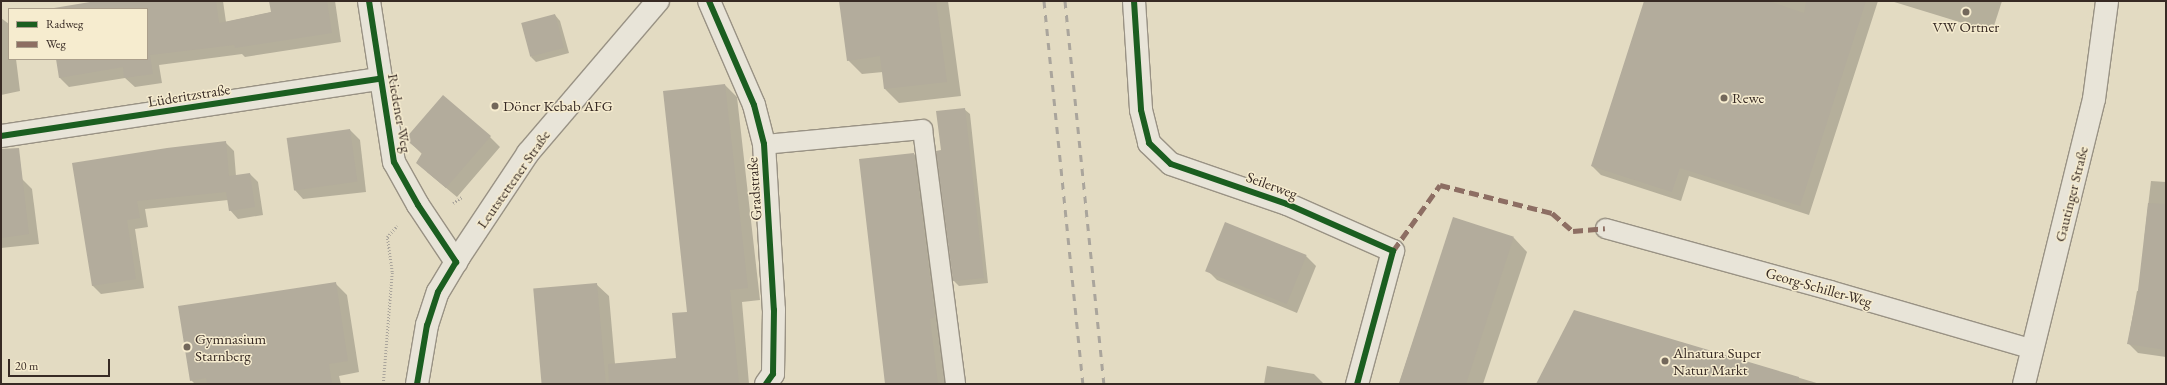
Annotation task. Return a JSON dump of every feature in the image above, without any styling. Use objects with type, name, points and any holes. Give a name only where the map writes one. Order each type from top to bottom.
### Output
[{"type":"street","name":"Riedener Weg","points":[[369,1],[394,162],[418,205],[456,262]]},
{"type":"street","name":"Leutstettener Straße","points":[[417,384],[427,325],[438,292],[456,262],[528,152],[658,1]]},
{"type":"street","name":"Gradstraße","points":[[708,1],[754,105],[764,144],[774,310],[773,374],[766,384]]},
{"type":"street","name":"Seilerweg","points":[[1134,1],[1141,110],[1149,143],[1171,164],[1287,204],[1393,251],[1357,384]]},
{"type":"street","name":"Gautinger Straße","points":[[2024,384],[2094,99],[2107,1]]},
{"type":"street","name":"Lüderitzstraße","points":[[1,136],[380,79]]},
{"type":"lane","points":[[764,144],[922,129],[955,384]]},
{"type":"lane","name":"Georg-Schiller-Weg","points":[[1604,228],[1830,290],[2033,350]]},
{"type":"building","points":[[96,1],[216,1],[219,23],[271,12],[269,1],[327,1],[332,33],[235,48],[234,45],[150,55],[153,74],[124,78],[123,67],[59,78],[56,60],[148,60],[148,8],[54,8]]},
{"type":"building","points":[[839,1],[936,1],[947,82],[884,89],[880,56],[847,61]]},
{"type":"building","name":"Rewe","points":[[1644,1],[1768,1],[1804,13],[1806,1],[1866,1],[1800,206],[1680,168],[1672,192],[1591,166]]},
{"type":"building","points":[[555,14],[564,48],[530,57],[521,23]]},
{"type":"building","points":[[725,84],[748,288],[730,290],[739,384],[609,384],[608,364],[676,358],[672,313],[687,312],[663,91]]},
{"type":"building","points":[[443,95],[491,136],[446,188],[416,163],[422,153],[405,139]]},
{"type":"building","points":[[965,108],[984,278],[953,281],[936,151],[941,150],[936,111]]},
{"type":"building","points":[[350,129],[357,181],[294,190],[287,138]]},
{"type":"building","points":[[226,141],[229,176],[250,173],[255,207],[229,211],[226,192],[137,201],[140,218],[127,220],[136,279],[92,286],[72,163],[167,148]]},
{"type":"building","points":[[19,148],[29,234],[1,238],[1,149]]},
{"type":"building","points":[[914,153],[935,317],[930,319],[938,384],[885,384],[859,159]]},
{"type":"building","points":[[2148,203],[2166,204],[2166,350],[2127,344],[2138,290]]},
{"type":"building","points":[[1453,217],[1514,237],[1466,384],[1399,384]]},
{"type":"building","points":[[1225,222],[1307,255],[1287,304],[1205,271]]},
{"type":"building","points":[[336,282],[348,361],[329,364],[332,384],[207,384],[206,378],[190,381],[178,306]]},
{"type":"building","points":[[597,283],[606,384],[542,384],[533,289]]},
{"type":"building","points":[[1574,310],[1799,377],[1798,384],[1536,384]]},
{"type":"railway","points":[[1044,1],[1083,384]]},
{"type":"railway","points":[[1065,1],[1104,384]]},
{"type":"marked path","points":[[1393,251],[1440,185],[1552,213],[1573,231],[1605,228]]},
{"type":"cycle path","points":[[369,1],[394,162],[418,205],[456,262],[438,292],[427,325],[417,384]]},
{"type":"cycle path","points":[[709,1],[754,105],[764,144],[774,310],[773,374],[766,384]]},
{"type":"cycle path","points":[[1134,1],[1141,110],[1149,143],[1171,164],[1287,204],[1393,251],[1357,384]]},
{"type":"cycle path","points":[[1,136],[380,79]]},
{"type":"place","name":"VW Ortner","points":[[1966,12]]},
{"type":"place","name":"Rewe","points":[[1724,98]]},
{"type":"place","name":"Döner Kebab AFG","points":[[495,106]]},
{"type":"place","name":"Gymnasium Starnberg","points":[[187,347]]},
{"type":"place","name":"Alnatura Super Natur Markt","points":[[1665,361]]}]
